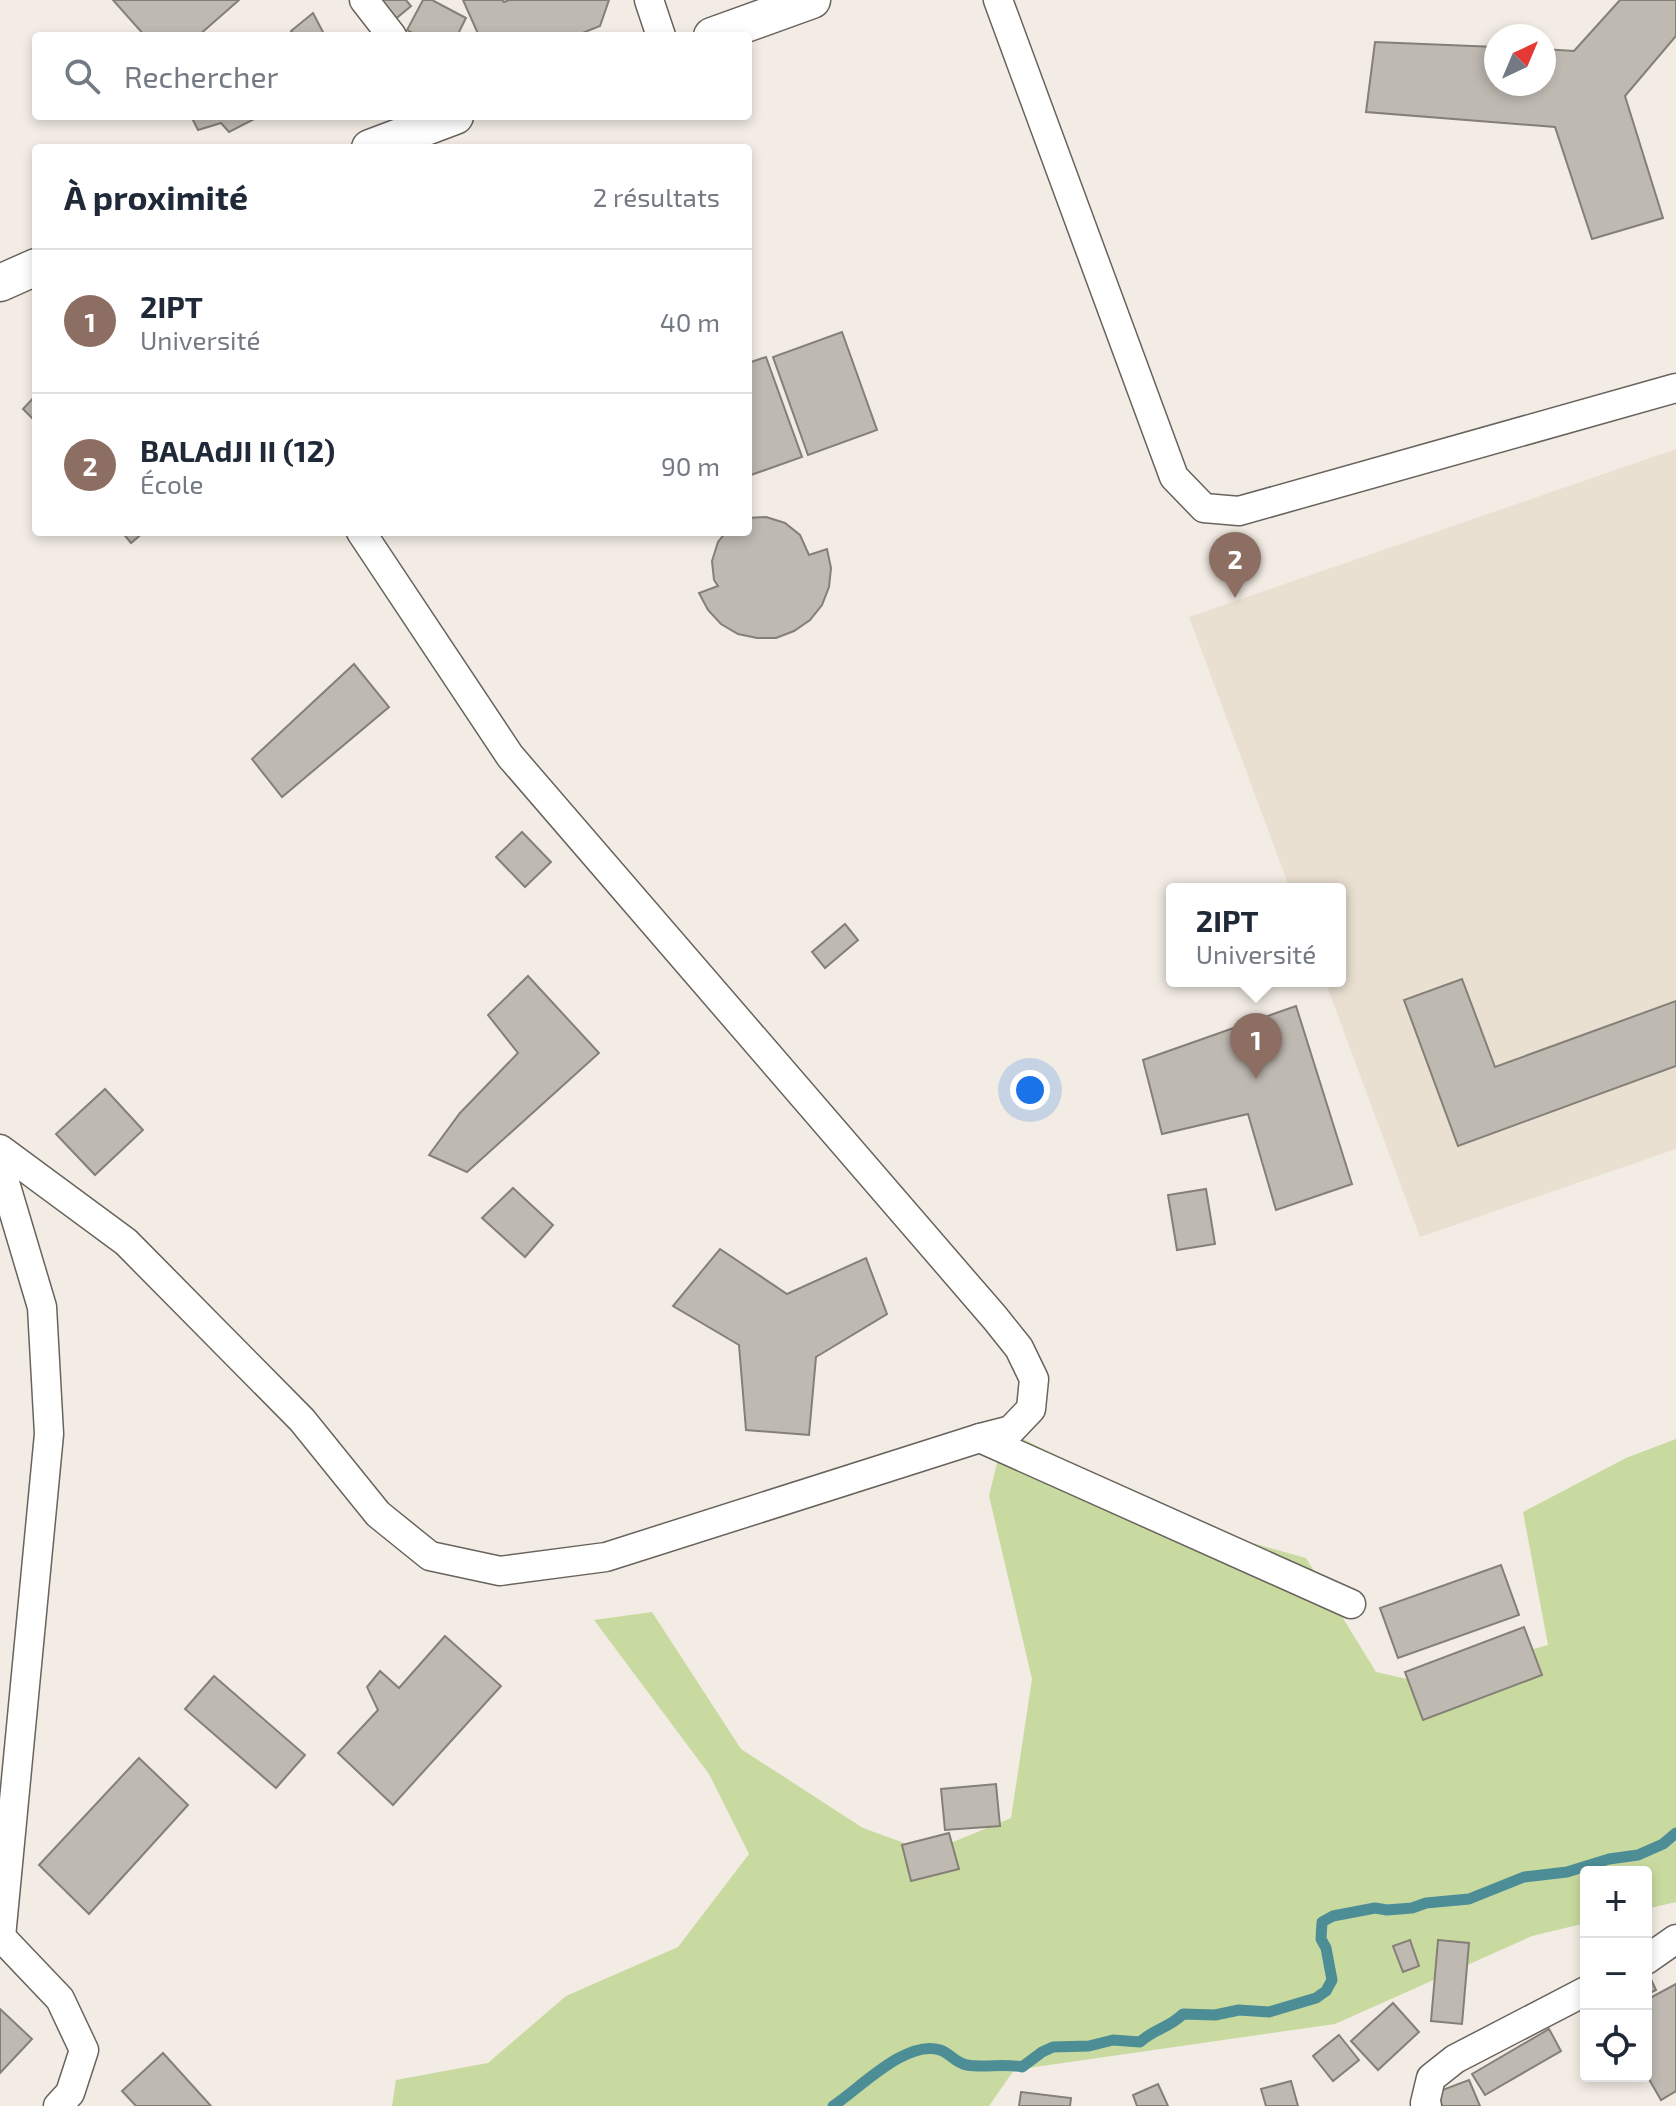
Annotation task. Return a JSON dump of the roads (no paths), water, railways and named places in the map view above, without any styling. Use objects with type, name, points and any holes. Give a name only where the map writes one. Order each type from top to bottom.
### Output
[{"type":"street","points":[[364,0],[389,32]]},
{"type":"street","points":[[649,0],[660,32]]},
{"type":"street","points":[[723,32],[812,0]]},
{"type":"street","points":[[998,0],[1174,477],[1204,508],[1239,511],[1676,388]]},
{"type":"street","points":[[381,144],[444,120]]},
{"type":"street","points":[[0,283],[32,269]]},
{"type":"street","points":[[0,1149],[126,1242],[302,1420],[378,1514],[430,1556],[500,1571],[606,1557],[1011,1430],[1031,1409],[1034,1379],[1019,1348],[510,756],[364,536]]},
{"type":"street","points":[[0,1166],[42,1307],[49,1434],[0,1937],[60,1999],[84,2050],[70,2093],[58,2106]]},
{"type":"street","points":[[980,1438],[1351,1604]]},
{"type":"street","points":[[1652,1956],[1676,1939]]},
{"type":"street","points":[[1427,2106],[1425,2103],[1431,2078],[1455,2059],[1580,1994]]},
{"type":"waterway","points":[[833,2106],[898,2058],[913,2052],[940,2050],[967,2065],[1022,2067],[1053,2047],[1089,2046],[1113,2040],[1140,2042],[1183,2014],[1215,2015],[1239,2010],[1269,2012],[1316,1998],[1326,1991],[1332,1980],[1326,1948],[1321,1939],[1322,1922],[1333,1916],[1375,1908],[1412,1908],[1426,1903],[1469,1899],[1524,1877],[1567,1872],[1609,1859],[1638,1855],[1663,1844],[1676,1833]]},
{"type":"place","name":"BALAdJI II (12)","points":[[1235,598]]},
{"type":"place","name":"2IPT","points":[[1256,1079]]}]
